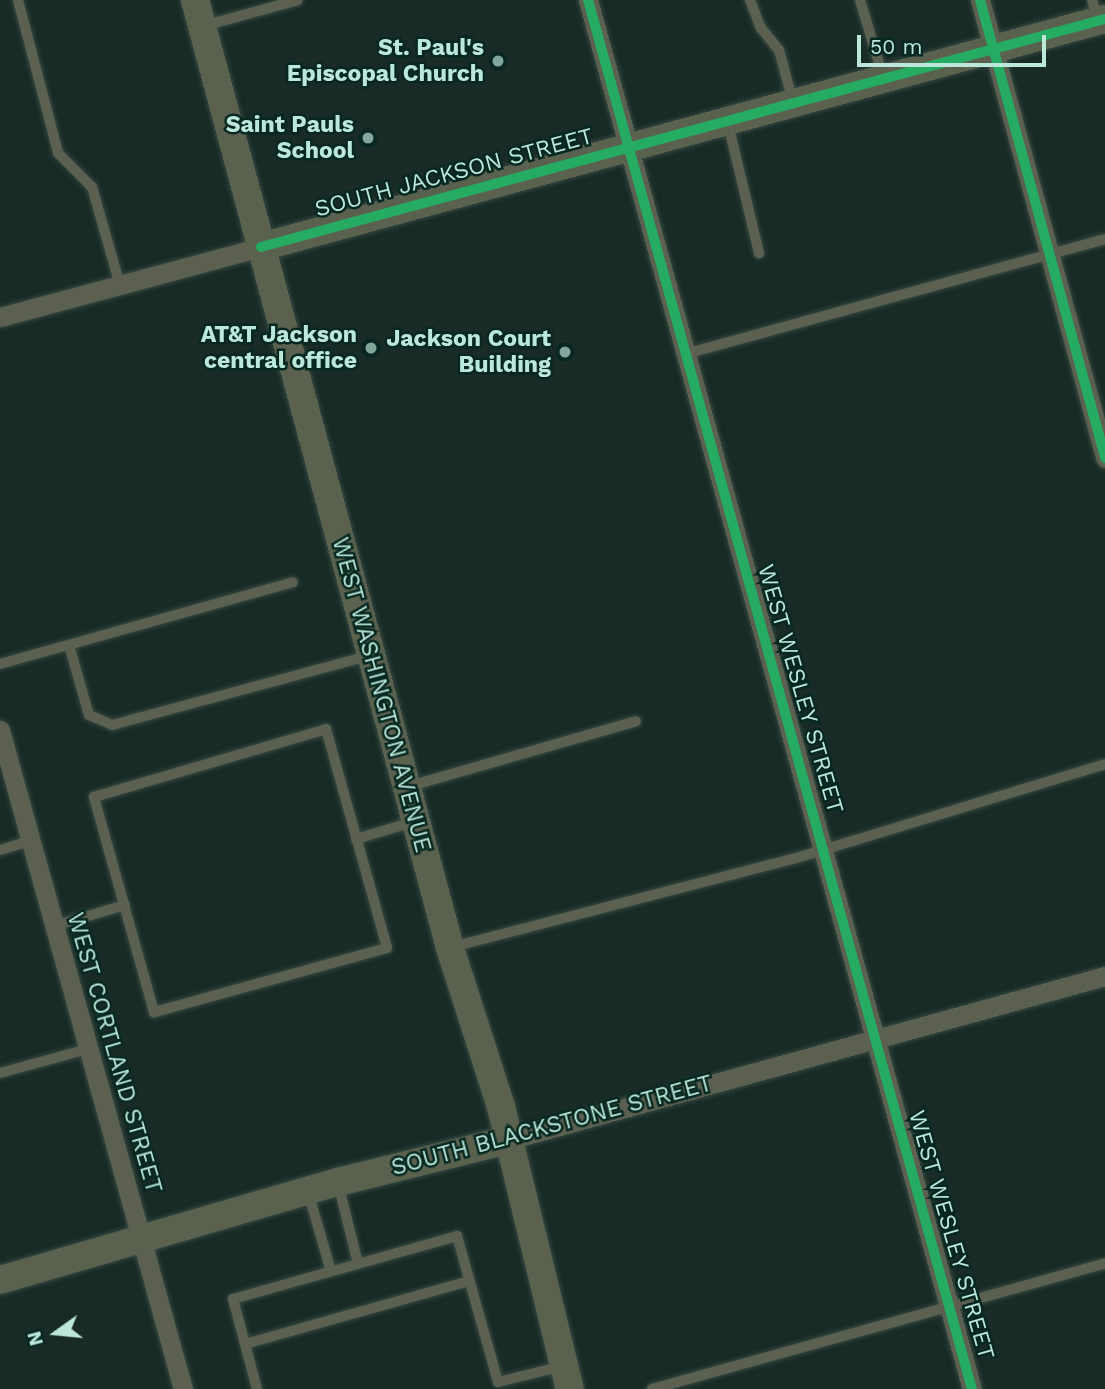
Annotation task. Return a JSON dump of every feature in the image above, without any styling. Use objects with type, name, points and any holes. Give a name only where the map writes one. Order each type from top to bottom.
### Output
[{"type":"main road","name":"WEST WASHINGTON AVENUE","points":[[199,13],[450,948],[501,1107],[568,1377]]},
{"type":"main road","name":"SOUTH JACKSON STREET","points":[[261,247],[993,49],[1098,13]]},
{"type":"main road","name":"SOUTH BLACKSTONE STREET","points":[[0,1280],[338,1182],[508,1140]]},
{"type":"street","name":"WEST WESLEY STREET","points":[[588,0],[972,1389]]},
{"type":"street","points":[[980,0],[1105,458]]},
{"type":"street","name":"SOUTH JACKSON STREET","points":[[0,317],[261,247]]},
{"type":"street","name":"WEST CORTLAND STREET","points":[[0,730],[183,1389]]},
{"type":"street","name":"SOUTH BLACKSTONE STREET","points":[[508,1140],[1105,976]]},
{"type":"lane","points":[[18,0],[58,153],[92,187],[120,285]]},
{"type":"lane","points":[[199,13],[298,0]]},
{"type":"lane","points":[[750,0],[761,27],[779,50],[793,103]]},
{"type":"lane","points":[[860,0],[884,78]]},
{"type":"lane","points":[[727,120],[759,253]]},
{"type":"lane","points":[[685,355],[1105,239]]},
{"type":"lane","points":[[0,664],[293,582]]},
{"type":"lane","points":[[69,645],[89,715],[112,725],[370,655]]},
{"type":"lane","points":[[406,787],[636,721]]},
{"type":"lane","points":[[326,729],[387,948],[154,1012],[125,905],[94,797],[326,729]]},
{"type":"lane","points":[[450,948],[824,850],[1105,764]]},
{"type":"lane","points":[[356,839],[416,821]]},
{"type":"lane","points":[[0,850],[30,841]]},
{"type":"lane","points":[[54,926],[125,905]]},
{"type":"lane","points":[[0,1073],[88,1049]]},
{"type":"lane","points":[[338,1182],[358,1264]]},
{"type":"lane","points":[[308,1191],[331,1271]]},
{"type":"lane","points":[[257,1389],[233,1299],[457,1236],[498,1382],[568,1377]]},
{"type":"lane","points":[[652,1389],[787,1354],[1105,1263]]},
{"type":"lane","points":[[245,1344],[469,1281]]},
{"type":"cycle path","points":[[588,0],[972,1389]]},
{"type":"cycle path","points":[[980,0],[1105,458]]},
{"type":"cycle path","points":[[261,247],[1105,19]]},
{"type":"place","name":"St. Paul's Episcopal Church","points":[[498,61]]},
{"type":"place","name":"Saint Pauls School","points":[[368,138]]},
{"type":"place","name":"AT&T Jackson central office","points":[[371,348]]},
{"type":"place","name":"Jackson Court Building","points":[[565,352]]}]
